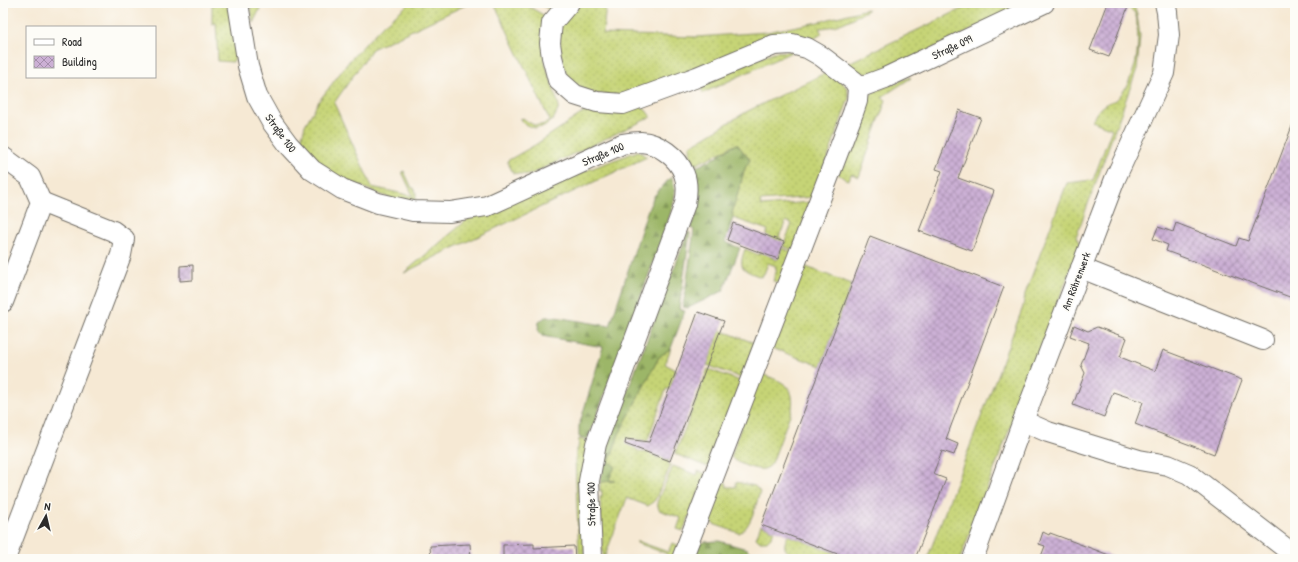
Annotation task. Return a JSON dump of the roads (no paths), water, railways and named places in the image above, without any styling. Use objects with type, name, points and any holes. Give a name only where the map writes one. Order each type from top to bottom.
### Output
[{"type":"street","name":"Straße 100","points":[[238,3],[248,66],[258,96],[271,121],[288,144],[312,170],[342,189],[378,203],[414,211],[450,212],[487,206],[622,144],[641,142],[658,146],[673,157],[684,173],[687,191],[685,204],[596,444],[589,481],[592,559]]},
{"type":"street","points":[[569,3],[552,23],[550,43],[558,80],[575,95],[597,102],[623,104],[691,79],[774,45],[792,44],[806,48],[821,56],[854,81],[858,88],[857,101],[853,113],[682,559]]},
{"type":"street","name":"Straße 099","points":[[858,88],[885,78],[1044,3]]},
{"type":"street","name":"Am Röhrenwerk","points":[[978,557],[1023,421],[1081,268],[1116,179],[1164,73],[1169,36],[1167,12],[1164,3]]},
{"type":"street","points":[[3,157],[30,177],[41,202],[113,231],[124,239],[121,255],[5,559]]},
{"type":"street","points":[[3,302],[41,202]]},
{"type":"street","points":[[1081,268],[1263,340]]},
{"type":"street","points":[[1023,421],[1048,432],[1139,460],[1168,465],[1188,474],[1284,547],[1295,558]]}]
